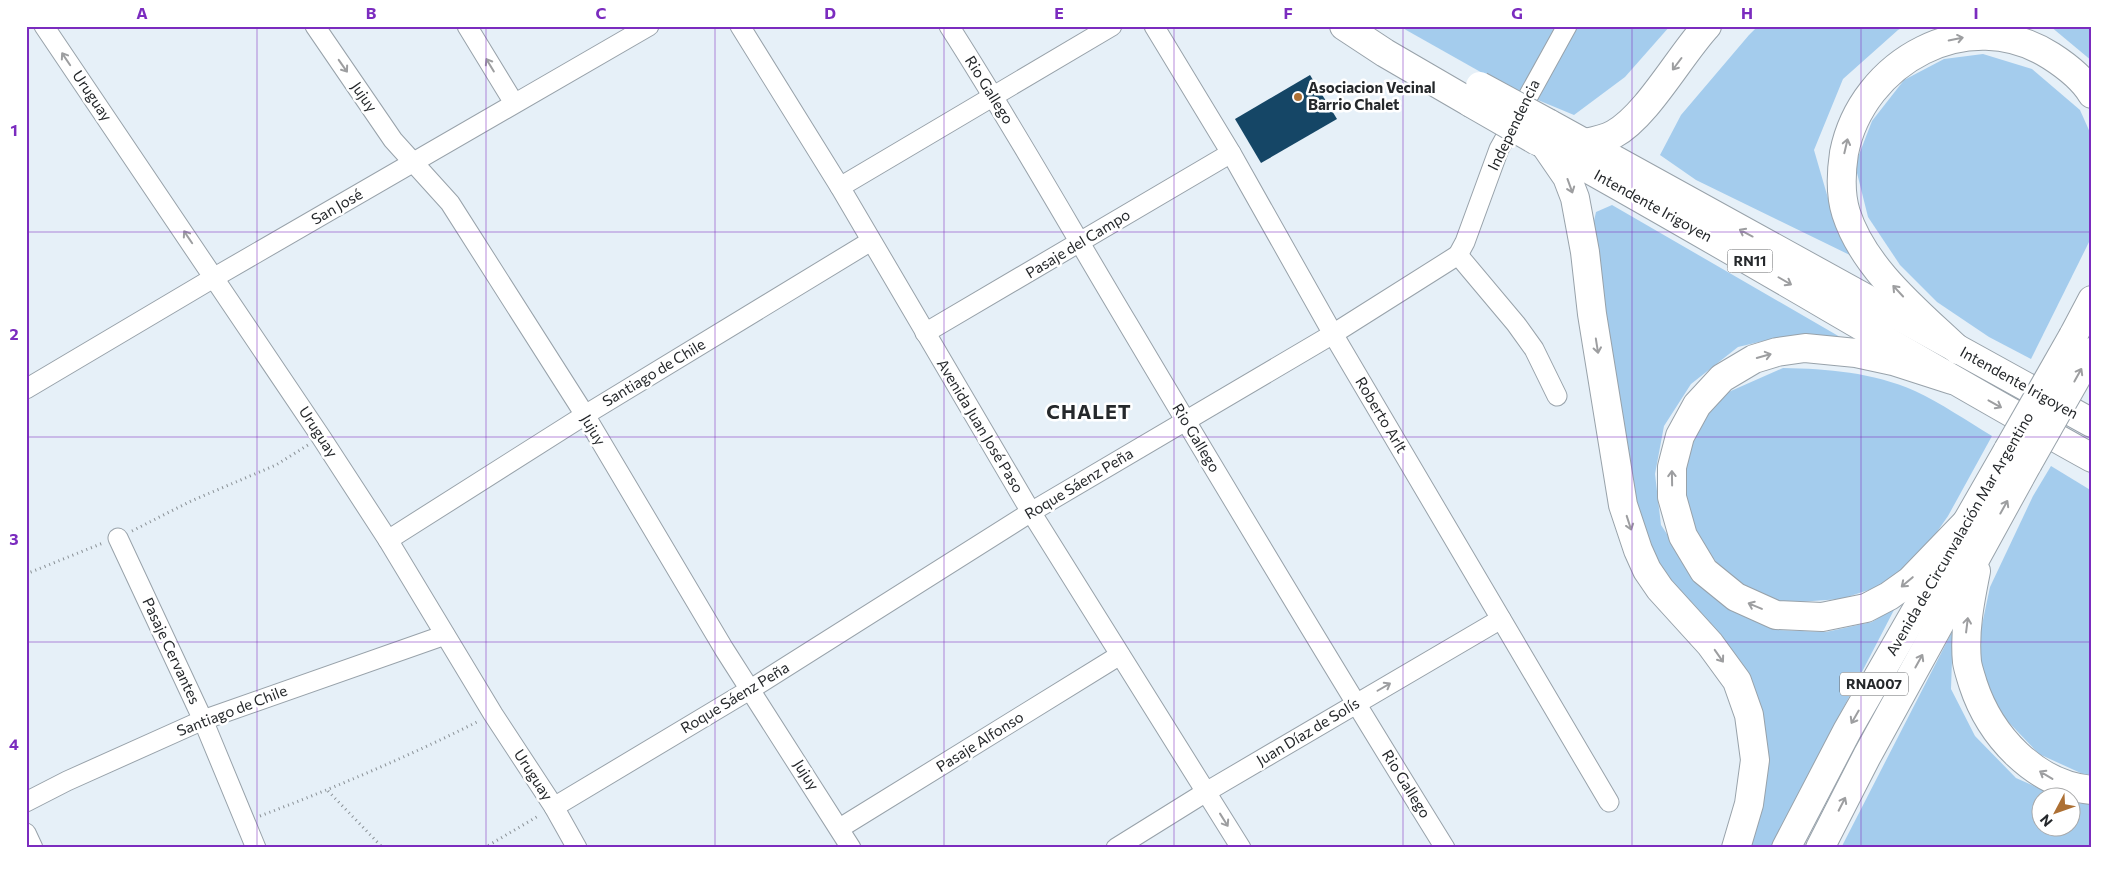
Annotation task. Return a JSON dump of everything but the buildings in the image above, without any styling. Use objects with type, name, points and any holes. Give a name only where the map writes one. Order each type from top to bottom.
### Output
[{"type":"main road","name":"Intendente Irigoyen","points":[[1344,26],[1384,53],[1476,94]]},
{"type":"main road","name":"Intendente Irigoyen","points":[[1367,26],[1544,136],[1952,380],[2092,458]]},
{"type":"main road","points":[[1585,144],[1601,140],[1615,133],[1632,120],[1707,26]]},
{"type":"main road","points":[[1958,350],[1916,310],[1874,265],[1846,213],[1841,172],[1850,132],[1861,105],[1884,76],[1908,58],[1958,38],[1985,36],[2017,40],[2040,49],[2063,64],[2092,94]]},
{"type":"main road","name":"Intendente Irigoyen","points":[[1544,136],[1585,144],[2092,423]]},
{"type":"main road","points":[[1544,136],[1567,177],[1575,198],[1585,252],[1592,314],[1623,505],[1638,550],[1647,570],[1660,589],[1710,644],[1737,681],[1749,715],[1755,760],[1749,804],[1736,848]]},
{"type":"main road","name":"Avenida de Circunvalación Mar Argentino","points":[[1786,848],[1847,731],[1966,523],[2018,457],[2085,346],[2092,300]]},
{"type":"main road","points":[[1952,380],[1893,361],[1856,353],[1805,348],[1777,352],[1754,359],[1722,378],[1697,405],[1678,444],[1672,467],[1672,497],[1683,536],[1704,571],[1736,597],[1776,615],[1822,617],[1866,608],[1889,596],[1910,581],[1966,523]]},
{"type":"main road","name":"Avenida de Circunvalación Mar Argentino","points":[[1820,848],[1867,756],[1980,549],[2018,457]]},
{"type":"main road","points":[[1980,549],[1966,639],[1967,664],[1979,700],[1998,734],[2022,760],[2050,778],[2074,788],[2092,790]]},
{"type":"street","name":"Uruguay","points":[[44,26],[215,277],[388,540],[494,714],[554,807],[577,848]]},
{"type":"street","name":"Jujuy","points":[[315,26],[394,140],[450,203],[585,415],[724,649],[852,848]]},
{"type":"street","points":[[467,26],[514,103]]},
{"type":"street","name":"San José","points":[[26,389],[648,26]]},
{"type":"street","name":"Avenida Juan José Paso","points":[[740,26],[840,187],[1031,512],[1241,848]]},
{"type":"street","name":"Rio Gallego","points":[[949,26],[994,97],[1185,420],[1445,848]]},
{"type":"street","points":[[840,187],[1112,26]]},
{"type":"street","name":"Roberto Arlt","points":[[1154,26],[1609,802]]},
{"type":"street","name":"Independencia","points":[[1458,255],[1465,242],[1499,149],[1567,26]]},
{"type":"street","name":"Pasaje del Campo","points":[[926,333],[1230,153]]},
{"type":"street","name":"Santiago de Chile","points":[[388,540],[585,415],[871,241]]},
{"type":"street","points":[[1458,255],[1516,324],[1534,349],[1558,396]]},
{"type":"street","name":"Roque Sáenz Peña","points":[[554,807],[751,689],[1031,512],[1333,334],[1458,255]]},
{"type":"street","name":"Pasaje Cervantes","points":[[118,538],[203,720],[256,848]]},
{"type":"street","name":"Juan Díaz de Solís","points":[[1116,848],[1206,792],[1501,619]]},
{"type":"street","name":"Santiago de Chile","points":[[26,802],[67,781],[203,720],[445,634]]},
{"type":"street","name":"Pasaje Alfonso","points":[[840,828],[1120,655]]},
{"type":"street","points":[[26,833],[33,848]]},
{"type":"path","points":[[26,574],[118,538],[191,501],[276,465],[321,437]]},
{"type":"path","points":[[245,821],[328,790],[433,744],[494,714]]},
{"type":"path","points":[[328,790],[383,848]]},
{"type":"path","points":[[484,848],[554,807]]},
{"type":"shaded area","points":[[1399,26],[1670,26],[1625,77],[1574,115],[1509,88]]},
{"type":"shaded area","points":[[1758,26],[1906,26],[1898,30],[1843,79],[1814,150],[1832,212],[1858,259],[1696,180],[1660,155],[1681,115]]},
{"type":"shaded area","points":[[2050,26],[2092,26],[2092,61]]},
{"type":"shaded area","points":[[1983,54],[2032,69],[2080,110],[2092,137],[2091,238],[2031,359],[1989,337],[1937,302],[1900,265],[1868,217],[1855,165],[1872,121],[1904,80],[1944,59]]},
{"type":"shaded area","points":[[1612,205],[1847,341],[1780,337],[1738,347],[1691,384],[1664,426],[1655,474],[1661,525],[1692,572],[1729,607],[1778,630],[1826,632],[1872,622],[1895,608],[1771,848],[1745,848],[1764,727],[1752,681],[1726,645],[1661,569],[1641,525],[1591,234],[1596,212]]},
{"type":"shaded area","points":[[1783,368],[1817,369],[1850,373],[1899,385],[1934,401],[1992,436],[1948,516],[1921,555],[1878,587],[1841,599],[1784,603],[1730,579],[1701,543],[1683,500],[1685,456],[1703,419],[1724,394]]},
{"type":"shaded area","points":[[2051,466],[2092,491],[2092,774],[2085,775],[2039,754],[1996,709],[1976,653],[1990,587],[2033,496]]},
{"type":"shaded area","points":[[1953,630],[1951,689],[1975,736],[2016,778],[2034,786],[2030,786],[2030,836],[2080,836],[2080,803],[2092,804],[2092,848],[1841,848]]},
{"type":"place","name":"Asociacion Vecinal Barrio Chalet","points":[[1298,97]]},
{"type":"district","name":"CHALET","points":[[1089,412]]}]
